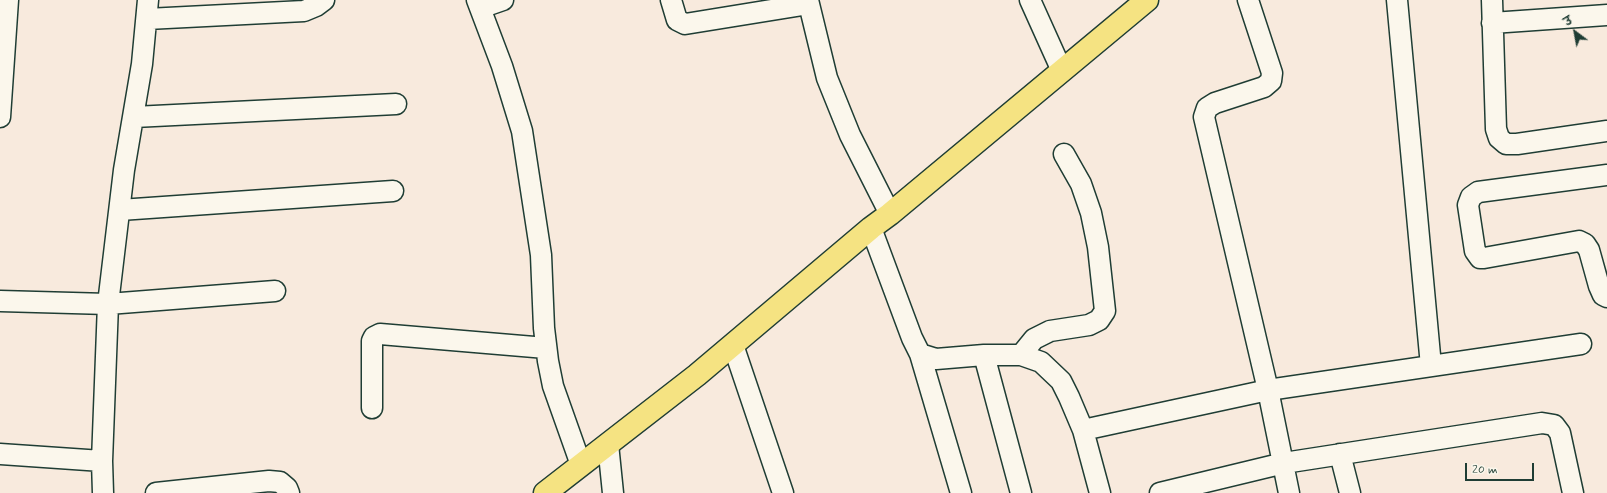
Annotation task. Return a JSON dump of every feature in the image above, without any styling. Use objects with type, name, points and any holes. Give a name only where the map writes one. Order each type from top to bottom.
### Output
[{"type":"main road","points":[[545,493],[733,345],[871,228],[890,214],[1147,0]]},
{"type":"street","points":[[0,117],[2,63],[8,0]]},
{"type":"street","points":[[103,493],[102,462],[108,304],[124,170],[134,117],[147,20],[148,0]]},
{"type":"street","points":[[147,20],[304,11],[316,6],[324,0]]},
{"type":"street","points":[[503,0],[478,4],[502,66],[522,131],[541,255],[546,348],[553,386],[581,465]]},
{"type":"street","points":[[671,0],[677,20],[686,24],[808,2],[827,78],[850,135],[890,214]]},
{"type":"street","points":[[1030,0],[1062,71]]},
{"type":"street","points":[[1248,0],[1272,73],[1271,81],[1264,86],[1215,103],[1207,108],[1204,117],[1268,390],[1289,493]]},
{"type":"street","points":[[1397,0],[1431,366]]},
{"type":"street","points":[[1492,0],[1496,130],[1499,138],[1506,144],[1517,144],[1607,131]]},
{"type":"street","points":[[1492,23],[1607,15]]},
{"type":"street","points":[[134,117],[396,104]]},
{"type":"street","points":[[1021,355],[1034,339],[1050,331],[1089,325],[1100,320],[1105,311],[1098,246],[1091,213],[1081,184],[1064,154]]},
{"type":"street","points":[[1607,175],[1478,192],[1471,197],[1468,205],[1475,251],[1480,258],[1579,241],[1585,244],[1589,250],[1599,286],[1603,295],[1607,297]]},
{"type":"street","points":[[120,210],[393,191]]},
{"type":"street","points":[[871,228],[912,338],[920,354],[961,493]]},
{"type":"street","points":[[0,301],[108,304],[274,291]]},
{"type":"street","points":[[372,408],[372,341],[374,337],[380,334],[546,348]]},
{"type":"street","points":[[1083,430],[1268,390],[1581,344]]},
{"type":"street","points":[[733,345],[783,493]]},
{"type":"street","points":[[920,354],[936,359],[984,354],[1021,355],[1042,362],[1061,381],[1083,430],[1100,493]]},
{"type":"street","points":[[984,354],[1021,493]]},
{"type":"street","points":[[1160,493],[1284,463],[1542,423],[1554,425],[1560,433],[1573,493]]},
{"type":"street","points":[[608,444],[613,493]]},
{"type":"street","points":[[0,454],[102,462]]},
{"type":"street","points":[[1340,454],[1350,493]]},
{"type":"street","points":[[156,493],[269,480],[280,482],[287,488],[289,493]]}]
